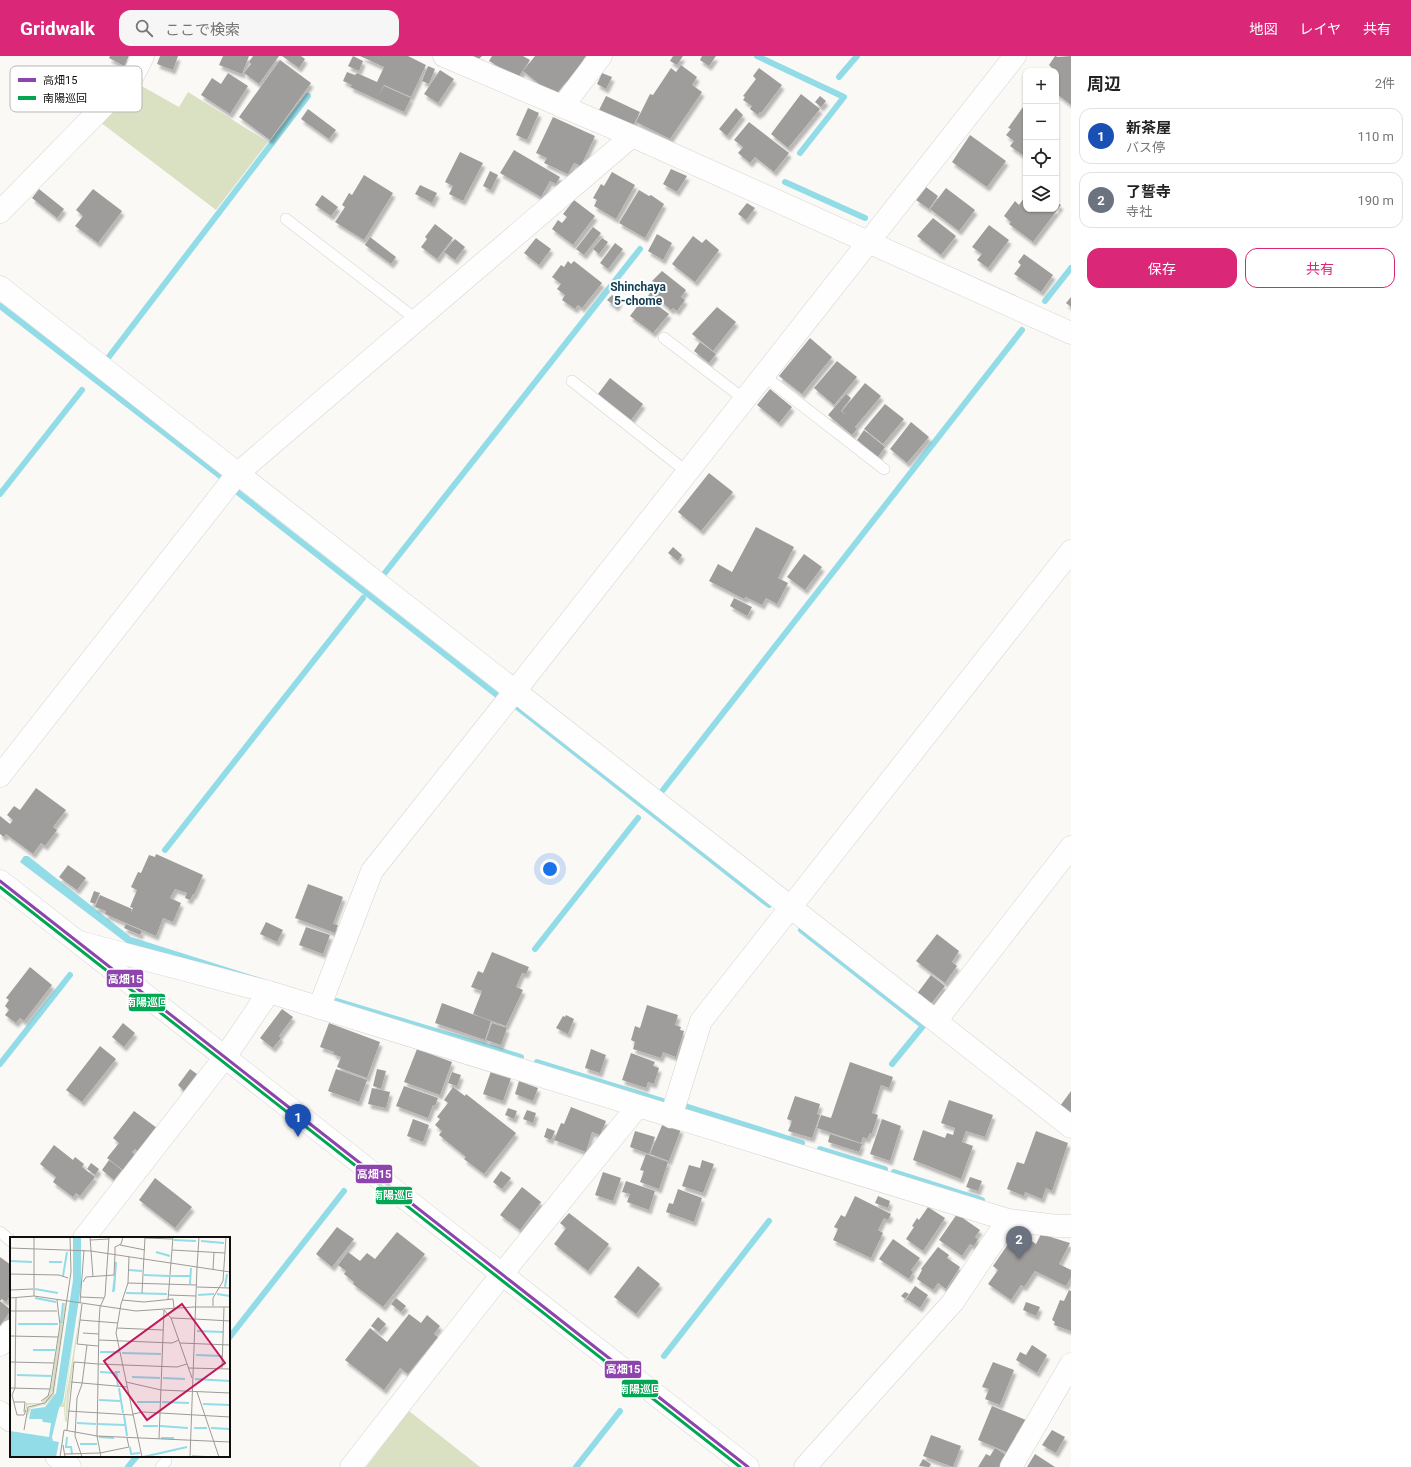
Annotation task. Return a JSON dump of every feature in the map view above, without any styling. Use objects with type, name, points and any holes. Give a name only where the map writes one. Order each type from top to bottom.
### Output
[{"type":"street","points":[[138,66],[143,56]]},
{"type":"street","points":[[444,56],[632,136],[1071,333]]},
{"type":"street","points":[[562,107],[601,56]]},
{"type":"street","points":[[319,1008],[372,871],[1015,56]]},
{"type":"street","points":[[0,212],[98,112]]},
{"type":"street","points":[[0,776],[238,473],[632,136]]},
{"type":"street","points":[[0,287],[1071,1127]]},
{"type":"street","points":[[672,1117],[701,1021],[1071,551]]},
{"type":"street","points":[[936,1021],[1071,847]]},
{"type":"street","points":[[0,881],[748,1467]]},
{"type":"street","points":[[79,942],[269,992],[1008,1220],[1067,1228]]},
{"type":"street","points":[[85,1237],[226,1058],[269,992]]},
{"type":"street","points":[[351,1467],[502,1274],[638,1106]]},
{"type":"street","points":[[806,1467],[953,1302],[1008,1220]]},
{"type":"street","points":[[0,1345],[10,1332]]},
{"type":"street","points":[[1011,1467],[1071,1364]]},
{"type":"street","points":[[0,1412],[10,1420]]},
{"type":"street","points":[[57,1457],[70,1467]]},
{"type":"lane","points":[[286,218],[417,320]]},
{"type":"lane","points":[[664,338],[744,399]]},
{"type":"lane","points":[[763,375],[884,469]]},
{"type":"lane","points":[[572,381],[687,472]]},
{"type":"lane","points":[[0,1232],[10,1240]]},
{"type":"green space","points":[[142,86],[179,107],[188,92],[268,142],[216,210],[100,122],[110,112],[142,112]]},
{"type":"green space","points":[[409,1411],[480,1467],[366,1467]]},
{"type":"water","points":[[24,856],[28,856],[131,937],[315,995],[128,944],[20,862]]},
{"type":"building","points":[[110,56],[129,56],[124,66],[109,58]]},
{"type":"building","points":[[160,56],[178,56],[173,70],[157,64]]},
{"type":"building","points":[[223,56],[249,56],[242,74],[219,65]]},
{"type":"building","points":[[253,56],[279,56],[259,84],[244,73],[251,64],[249,62]]},
{"type":"building","points":[[282,56],[301,56],[305,59],[299,68]]},
{"type":"building","points":[[353,56],[363,61],[359,71],[348,66]]},
{"type":"building","points":[[360,56],[408,56],[426,65],[411,97],[384,85],[378,97],[384,86],[411,98],[404,112],[350,87],[352,85],[343,81],[347,72],[355,75],[357,73],[377,82],[384,67]]},
{"type":"building","points":[[472,56],[482,56],[478,60]]},
{"type":"building","points":[[492,56],[523,56],[530,60],[518,78],[489,61]]},
{"type":"building","points":[[535,56],[586,56],[567,84],[566,82],[557,93],[553,90],[550,93],[523,71]]},
{"type":"building","points":[[673,56],[683,56],[677,65],[670,61]]},
{"type":"building","points":[[702,56],[716,56],[709,66],[700,60]]},
{"type":"building","points":[[1055,56],[1071,56],[1071,105],[1059,95],[1059,68],[1052,68],[1049,65]]},
{"type":"building","points":[[280,60],[311,83],[270,140],[239,117]]},
{"type":"building","points":[[681,65],[697,77],[692,85],[702,92],[670,139],[636,122],[650,94],[653,95],[671,68],[676,72]]},
{"type":"building","points":[[428,66],[435,69],[429,84],[422,81]]},
{"type":"building","points":[[759,68],[782,85],[758,115],[750,109],[752,106],[743,100],[745,97],[743,96],[756,79],[753,76]]},
{"type":"building","points":[[440,70],[454,79],[438,103],[424,94]]},
{"type":"building","points":[[228,73],[248,86],[230,114],[201,95],[212,78],[221,84]]},
{"type":"building","points":[[602,73],[612,77],[606,89],[597,84]]},
{"type":"building","points":[[801,94],[820,109],[788,148],[771,134]]},
{"type":"building","points":[[606,96],[640,112],[633,126],[599,110]]},
{"type":"building","points":[[820,96],[826,101],[821,107],[815,102]]},
{"type":"building","points":[[1023,107],[1023,155],[1010,146],[1014,141],[1006,135],[1011,129],[1008,128]]},
{"type":"building","points":[[528,108],[539,113],[527,140],[516,135]]},
{"type":"building","points":[[736,108],[743,115],[727,136],[719,129]]},
{"type":"building","points":[[308,109],[336,130],[329,139],[301,119]]},
{"type":"building","points":[[553,117],[595,136],[581,166],[574,163],[568,174],[544,163],[547,158],[536,153]]},
{"type":"building","points":[[749,122],[789,153],[774,172],[755,157],[750,163],[738,153],[743,147],[734,140]]},
{"type":"building","points":[[970,135],[1006,161],[987,187],[952,162]]},
{"type":"building","points":[[514,150],[560,177],[556,184],[550,181],[541,197],[500,173]]},
{"type":"building","points":[[460,152],[483,163],[463,201],[449,194],[453,186],[445,182]]},
{"type":"building","points":[[671,169],[687,176],[677,192],[663,184]]},
{"type":"building","points":[[490,171],[498,175],[491,190],[483,186]]},
{"type":"building","points":[[612,172],[635,185],[616,219],[594,206],[597,200],[593,198],[601,184],[604,186]]},
{"type":"building","points":[[364,175],[393,193],[364,240],[335,222],[345,207],[342,205],[349,193],[352,195]]},
{"type":"building","points":[[420,185],[437,193],[432,203],[415,194]]},
{"type":"building","points":[[926,187],[938,196],[929,209],[916,200]]},
{"type":"building","points":[[946,188],[975,210],[959,231],[930,209]]},
{"type":"building","points":[[39,189],[64,209],[57,218],[32,198]]},
{"type":"building","points":[[93,189],[122,211],[98,243],[75,226],[83,216],[76,210]]},
{"type":"building","points":[[639,190],[649,196],[651,195],[664,204],[645,238],[619,223]]},
{"type":"building","points":[[322,195],[338,207],[331,216],[315,205]]},
{"type":"building","points":[[1023,199],[1023,212],[1056,212],[1033,242],[1009,224],[1011,222],[1004,216],[1015,201],[1019,205]]},
{"type":"building","points":[[574,200],[595,216],[573,245],[552,229],[558,220],[562,223],[567,217],[563,214]]},
{"type":"building","points":[[747,203],[755,208],[746,220],[738,214]]},
{"type":"building","points":[[933,218],[956,236],[941,255],[917,236]]},
{"type":"building","points":[[435,224],[453,238],[437,259],[421,247],[427,239],[425,237]]},
{"type":"building","points":[[989,225],[1009,240],[988,268],[977,260],[982,254],[972,247]]},
{"type":"building","points":[[593,227],[601,233],[584,255],[576,249]]},
{"type":"building","points":[[657,234],[672,243],[663,260],[648,251]]},
{"type":"building","points":[[693,236],[702,243],[706,239],[719,250],[695,282],[672,264]]},
{"type":"building","points":[[370,237],[396,257],[391,264],[365,245]]},
{"type":"building","points":[[536,238],[551,249],[539,265],[524,253]]},
{"type":"building","points":[[602,238],[608,242],[599,254],[593,249]]},
{"type":"building","points":[[455,239],[465,247],[455,260],[444,252]]},
{"type":"building","points":[[615,243],[623,249],[608,269],[600,263]]},
{"type":"building","points":[[1024,254],[1053,275],[1041,292],[1014,274],[1021,265],[1018,262]]},
{"type":"building","points":[[568,261],[571,264],[574,261],[602,283],[582,308],[578,305],[575,309],[562,300],[565,295],[557,289],[561,284],[552,277],[561,265],[564,267]]},
{"type":"building","points":[[662,271],[686,290],[681,297],[685,300],[677,311],[673,308],[671,310],[658,299],[655,302],[648,296],[650,293],[649,289],[654,282],[652,281]]},
{"type":"building","points":[[612,295],[620,301],[616,307],[607,300]]},
{"type":"building","points":[[645,296],[669,314],[653,333],[630,316]]},
{"type":"building","points":[[1071,297],[1071,307],[1066,303]]},
{"type":"building","points":[[717,307],[736,322],[713,351],[692,334]]},
{"type":"building","points":[[810,338],[832,357],[802,394],[779,376]]},
{"type":"building","points":[[700,342],[716,354],[709,363],[694,351]]},
{"type":"building","points":[[837,361],[857,377],[834,405],[814,388]]},
{"type":"building","points":[[610,378],[643,404],[631,420],[598,394]]},
{"type":"building","points":[[865,383],[881,396],[855,427],[857,429],[852,435],[828,415],[846,394],[851,398],[841,411],[846,415],[842,411]]},
{"type":"building","points":[[770,389],[792,407],[779,423],[757,405]]},
{"type":"building","points":[[885,404],[904,419],[883,444],[864,429]]},
{"type":"building","points":[[911,422],[929,437],[907,463],[890,449]]},
{"type":"building","points":[[864,430],[885,447],[878,457],[857,440]]},
{"type":"building","points":[[709,473],[733,492],[701,531],[678,512]]},
{"type":"building","points":[[756,527],[794,547],[778,578],[788,583],[777,604],[766,598],[762,605],[746,597],[744,599],[709,581],[718,564],[732,572]]},
{"type":"building","points":[[673,547],[682,555],[678,561],[668,553]]},
{"type":"building","points":[[804,554],[822,567],[805,590],[787,577]]},
{"type":"building","points":[[734,598],[752,607],[747,616],[730,606]]},
{"type":"building","points":[[36,788],[66,810],[53,827],[57,830],[45,846],[41,843],[33,854],[6,834],[4,837],[0,834],[0,816],[10,824],[13,820],[7,815],[14,806],[20,810]]},
{"type":"building","points":[[156,854],[203,875],[194,895],[193,894],[190,900],[185,898],[187,893],[175,889],[170,898],[181,903],[173,922],[163,918],[156,936],[105,914],[106,911],[95,907],[100,895],[132,909],[130,914],[133,908],[130,907],[137,890],[131,887],[138,872],[141,873],[149,855],[155,857]]},
{"type":"building","points":[[68,865],[86,878],[77,890],[59,877]]},
{"type":"building","points":[[308,884],[343,897],[333,924],[338,925],[335,933],[295,918]]},
{"type":"building","points":[[94,891],[100,893],[95,904],[90,902]]},
{"type":"building","points":[[266,922],[283,930],[277,942],[260,934]]},
{"type":"building","points":[[126,924],[142,931],[140,935],[124,928]]},
{"type":"building","points":[[306,927],[330,935],[323,954],[299,945]]},
{"type":"building","points":[[937,934],[959,951],[952,962],[957,966],[945,983],[916,961]]},
{"type":"building","points":[[492,952],[529,967],[526,974],[522,973],[516,987],[523,990],[506,1026],[473,1014],[482,991],[471,987],[478,971],[483,973]]},
{"type":"building","points":[[30,967],[52,985],[24,1021],[20,1018],[16,1023],[5,1015],[9,1010],[5,1006],[9,1000],[6,998]]},
{"type":"building","points":[[931,975],[945,986],[930,1005],[916,995]]},
{"type":"building","points":[[442,1003],[491,1021],[485,1040],[435,1023]]},
{"type":"building","points":[[647,1005],[678,1015],[675,1025],[681,1027],[680,1030],[684,1031],[676,1057],[663,1052],[661,1058],[633,1049],[635,1042],[631,1040],[635,1026],[640,1028]]},
{"type":"building","points":[[282,1009],[293,1017],[279,1036],[281,1038],[273,1048],[260,1038]]},
{"type":"building","points":[[566,1015],[574,1019],[568,1034],[556,1028],[563,1016],[565,1017]]},
{"type":"building","points":[[123,1023],[135,1033],[124,1047],[112,1037]]},
{"type":"building","points":[[329,1023],[380,1042],[367,1078],[337,1067],[341,1057],[333,1054],[334,1052],[320,1047]]},
{"type":"building","points":[[492,1023],[507,1028],[501,1045],[486,1040]]},
{"type":"building","points":[[100,1046],[116,1059],[82,1102],[66,1090]]},
{"type":"building","points":[[417,1049],[452,1062],[440,1095],[404,1082]]},
{"type":"building","points":[[591,1049],[606,1055],[600,1073],[585,1068]]},
{"type":"building","points":[[631,1053],[655,1062],[653,1066],[659,1068],[654,1084],[648,1082],[646,1088],[622,1080]]},
{"type":"building","points":[[850,1062],[893,1077],[889,1088],[881,1085],[872,1113],[878,1115],[872,1133],[870,1133],[867,1139],[863,1137],[861,1143],[817,1128],[821,1115],[831,1118]]},
{"type":"building","points":[[190,1069],[197,1074],[184,1091],[178,1085]]},
{"type":"building","points":[[336,1069],[367,1080],[359,1102],[328,1091]]},
{"type":"building","points":[[377,1069],[386,1071],[381,1089],[373,1086]]},
{"type":"building","points":[[491,1071],[511,1078],[503,1101],[483,1094]]},
{"type":"building","points":[[452,1072],[461,1075],[457,1086],[448,1083]]},
{"type":"building","points":[[519,1081],[538,1088],[533,1101],[515,1094]]},
{"type":"building","points":[[404,1086],[438,1098],[435,1106],[433,1105],[428,1118],[396,1106]]},
{"type":"building","points":[[453,1087],[465,1096],[466,1094],[516,1133],[484,1174],[464,1159],[466,1157],[439,1135],[442,1131],[435,1125],[440,1119],[437,1117],[448,1103],[444,1100]]},
{"type":"building","points":[[372,1088],[390,1092],[386,1108],[368,1104]]},
{"type":"building","points":[[1071,1091],[1071,1114],[1060,1106]]},
{"type":"building","points":[[795,1096],[820,1104],[817,1114],[820,1115],[812,1138],[788,1131],[792,1121],[787,1119]]},
{"type":"building","points":[[949,1100],[993,1115],[985,1137],[966,1131],[962,1142],[973,1146],[961,1179],[913,1160],[923,1130],[945,1138],[947,1133],[953,1135],[955,1128],[941,1123]]},
{"type":"building","points":[[571,1107],[606,1121],[600,1135],[592,1132],[586,1152],[554,1140],[561,1123],[564,1124]]},
{"type":"building","points":[[508,1108],[517,1111],[514,1119],[505,1115]]},
{"type":"building","points":[[527,1110],[536,1113],[533,1123],[523,1119]]},
{"type":"building","points":[[134,1111],[157,1128],[138,1152],[135,1149],[132,1152],[135,1155],[123,1170],[107,1158],[119,1143],[113,1138]]},
{"type":"building","points":[[413,1119],[429,1125],[423,1142],[407,1136]]},
{"type":"building","points":[[882,1119],[901,1126],[890,1161],[870,1154]]},
{"type":"building","points":[[663,1123],[681,1129],[669,1161],[650,1154]]},
{"type":"building","points":[[547,1128],[555,1131],[551,1140],[544,1137]]},
{"type":"building","points":[[635,1131],[655,1137],[649,1154],[630,1147]]},
{"type":"building","points":[[1036,1131],[1068,1143],[1052,1191],[1046,1188],[1042,1199],[1025,1192],[1024,1196],[1007,1189],[1017,1162],[1024,1164]]},
{"type":"building","points":[[830,1134],[862,1144],[859,1152],[828,1142]]},
{"type":"building","points":[[54,1145],[73,1160],[75,1157],[84,1164],[82,1167],[95,1177],[80,1196],[76,1193],[73,1197],[53,1182],[56,1177],[40,1164]]},
{"type":"building","points":[[646,1154],[668,1162],[659,1189],[640,1182],[644,1171],[640,1170]]},
{"type":"building","points":[[109,1160],[122,1170],[114,1180],[102,1170]]},
{"type":"building","points":[[702,1160],[714,1164],[703,1193],[682,1186],[689,1165],[700,1168]]},
{"type":"building","points":[[91,1163],[99,1169],[95,1175],[87,1169]]},
{"type":"building","points":[[501,1171],[511,1178],[502,1189],[493,1182]]},
{"type":"building","points":[[603,1172],[621,1178],[613,1201],[595,1195]]},
{"type":"building","points":[[970,1177],[982,1181],[978,1191],[966,1187]]},
{"type":"building","points":[[155,1178],[192,1207],[175,1228],[139,1200]]},
{"type":"building","points":[[626,1181],[655,1191],[649,1210],[627,1202],[630,1194],[622,1192]]},
{"type":"building","points":[[522,1187],[541,1202],[520,1230],[500,1215]]},
{"type":"building","points":[[678,1189],[702,1198],[694,1222],[666,1212],[669,1203],[673,1204]]},
{"type":"building","points":[[855,1196],[891,1214],[888,1220],[884,1218],[878,1230],[883,1233],[871,1258],[833,1240],[838,1229],[834,1227],[841,1215],[845,1217]]},
{"type":"building","points":[[878,1196],[890,1201],[888,1208],[875,1203]]},
{"type":"building","points":[[928,1207],[945,1218],[923,1251],[906,1239],[914,1227],[912,1226],[917,1218],[919,1220]]},
{"type":"building","points":[[569,1213],[609,1244],[588,1271],[554,1244],[566,1228],[560,1223]]},
{"type":"building","points":[[957,1214],[980,1230],[975,1237],[978,1239],[974,1246],[970,1244],[962,1256],[939,1240]]},
{"type":"building","points":[[337,1227],[354,1239],[332,1267],[316,1254]]},
{"type":"building","points":[[1017,1231],[1036,1244],[1041,1234],[1070,1243],[1059,1264],[1071,1270],[1071,1277],[1066,1286],[1035,1271],[1024,1287],[1021,1285],[1011,1300],[988,1284],[998,1270],[993,1266]]},
{"type":"building","points":[[397,1232],[425,1254],[383,1307],[353,1284],[354,1282],[344,1274],[346,1271],[338,1265],[348,1252],[360,1261],[367,1253],[375,1259]]},
{"type":"building","points":[[893,1239],[920,1258],[911,1270],[913,1272],[909,1279],[879,1259]]},
{"type":"building","points":[[938,1247],[949,1255],[947,1258],[960,1267],[946,1289],[938,1283],[933,1290],[917,1279],[922,1270],[921,1269]]},
{"type":"building","points":[[0,1257],[10,1264],[10,1296],[6,1302],[2,1299],[0,1301]]},
{"type":"building","points":[[638,1266],[660,1284],[636,1314],[614,1297]]},
{"type":"building","points":[[915,1286],[928,1295],[920,1308],[906,1299]]},
{"type":"building","points":[[1069,1290],[1071,1291],[1071,1331],[1054,1325],[1055,1322],[1052,1320],[1060,1300],[1064,1301]]},
{"type":"building","points":[[905,1292],[909,1294],[905,1299],[901,1296]]},
{"type":"building","points":[[396,1298],[406,1306],[401,1312],[391,1304]]},
{"type":"building","points":[[0,1301],[10,1309],[10,1311],[0,1326]]},
{"type":"building","points":[[1026,1302],[1040,1307],[1036,1316],[1023,1310]]},
{"type":"building","points":[[409,1314],[421,1323],[427,1315],[440,1326],[434,1334],[438,1337],[408,1374],[400,1368],[384,1390],[345,1360],[370,1328],[387,1342]]},
{"type":"building","points":[[378,1317],[386,1324],[379,1332],[371,1326]]},
{"type":"building","points":[[1032,1345],[1047,1355],[1037,1373],[1016,1360],[1020,1352],[1026,1355]]},
{"type":"building","points":[[993,1362],[1014,1370],[1000,1405],[985,1399],[989,1389],[982,1387]]},
{"type":"building","points":[[992,1406],[1026,1420],[1021,1434],[1017,1433],[1009,1453],[978,1440]]},
{"type":"building","points":[[1052,1430],[1065,1437],[1056,1453],[1042,1445]]},
{"type":"building","points":[[931,1435],[961,1446],[953,1467],[923,1456]]},
{"type":"building","points":[[995,1448],[1008,1456],[1002,1467],[978,1467],[986,1454],[990,1456]]},
{"type":"building","points":[[1035,1454],[1055,1467],[1027,1467]]},
{"type":"building","points":[[923,1459],[931,1464],[929,1467],[919,1466]]},
{"type":"waterway","points":[[757,56],[844,97],[800,153]]},
{"type":"waterway","points":[[839,77],[857,56]]},
{"type":"waterway","points":[[108,358],[308,96]]},
{"type":"waterway","points":[[785,182],[865,218]]},
{"type":"waterway","points":[[384,574],[640,249]]},
{"type":"waterway","points":[[1045,301],[1071,268]]},
{"type":"waterway","points":[[0,306],[223,478]]},
{"type":"waterway","points":[[663,790],[1022,330]]},
{"type":"waterway","points":[[0,494],[82,390]]},
{"type":"waterway","points":[[236,491],[498,696]]},
{"type":"waterway","points":[[165,850],[363,598]]},
{"type":"waterway","points":[[517,707],[769,905]]},
{"type":"waterway","points":[[535,949],[638,818]]},
{"type":"waterway","points":[[801,930],[923,1026],[892,1064]]},
{"type":"waterway","points":[[0,1064],[70,975]]},
{"type":"waterway","points":[[337,1001],[521,1057]]},
{"type":"waterway","points":[[537,1062],[663,1101]]},
{"type":"waterway","points":[[685,1106],[802,1143]]},
{"type":"waterway","points":[[820,1149],[885,1169]]},
{"type":"waterway","points":[[894,1172],[982,1200]]},
{"type":"waterway","points":[[230,1337],[344,1191]]},
{"type":"waterway","points":[[664,1356],[769,1221]]},
{"type":"waterway","points":[[576,1467],[620,1411]]},
{"type":"waterway","points":[[128,1467],[136,1457]]},
{"type":"transit line","name":"高畑15","points":[[0,881],[748,1467]]},
{"type":"transit line","name":"南陽巡回","points":[[0,887],[740,1467]]},
{"type":"place","name":"新茶屋","points":[[298,1137]]},
{"type":"place","name":"了誓寺","points":[[1019,1259]]},
{"type":"district","name":"Shinchaya 5-chome","points":[[638,294]]}]
